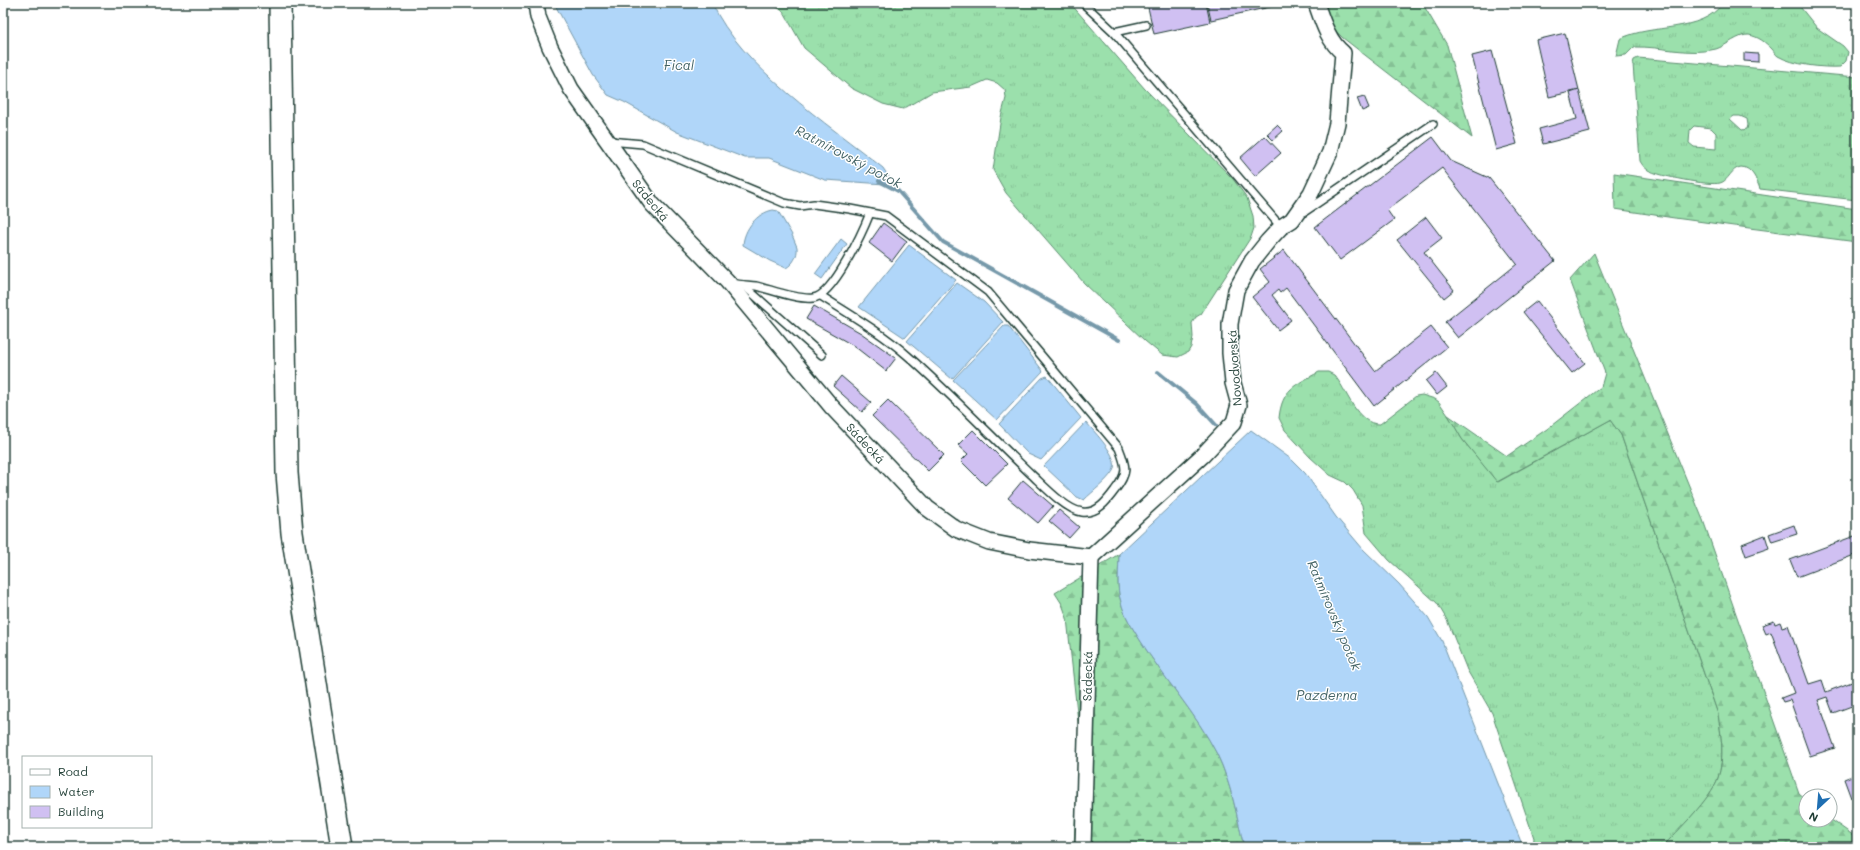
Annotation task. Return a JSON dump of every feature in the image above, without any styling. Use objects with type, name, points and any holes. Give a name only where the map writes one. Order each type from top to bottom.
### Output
[{"type":"main road","points":[[280,3],[289,495],[293,540],[342,847]]},
{"type":"street","name":"Sádecká","points":[[536,3],[540,23],[567,82],[606,141],[652,204],[727,281],[831,406],[927,508],[956,529],[989,542],[1029,550],[1091,556],[1083,847]]},
{"type":"street","name":"Novodvorská","points":[[1091,556],[1202,456],[1234,422],[1239,405],[1232,368],[1230,324],[1236,290],[1252,261],[1287,224],[1311,193],[1330,152],[1337,123],[1343,53],[1336,48],[1324,27],[1316,3]]},
{"type":"lane","points":[[1084,3],[1114,32],[1287,224],[1432,124]]},
{"type":"lane","points":[[1114,32],[1146,25]]},
{"type":"lane","points":[[606,141],[643,144],[784,203],[800,206],[814,204],[886,216],[988,292],[1120,448],[1125,463],[1126,472],[1119,485],[1103,505],[1092,511],[1081,512],[1070,507],[1042,484],[908,356],[855,317],[821,296]]},
{"type":"lane","points":[[727,281],[743,286],[754,286],[805,298],[821,296],[853,252],[870,213]]},
{"type":"lane","points":[[743,286],[822,355]]},
{"type":"green space","points":[[770,3],[1070,3],[1145,89],[1233,179],[1247,198],[1253,216],[1254,228],[1251,237],[1201,314],[1196,317],[1192,323],[1193,337],[1191,347],[1188,352],[1178,357],[1162,355],[1145,341],[1084,283],[1006,193],[993,170],[1001,117],[1006,98],[1005,90],[997,83],[987,80],[971,87],[932,92],[903,109],[883,104],[851,88],[804,48],[783,11]]},
{"type":"green space","points":[[1318,3],[1363,3],[1366,5],[1391,5],[1396,3],[1416,3],[1424,6],[1447,45],[1472,138],[1343,38],[1329,25]]},
{"type":"green space","points":[[1723,3],[1797,3],[1817,28],[1843,46],[1848,52],[1846,61],[1840,67],[1817,66],[1792,62],[1778,56],[1764,42],[1749,35],[1741,36],[1716,49],[1706,51],[1696,52],[1634,47],[1626,55],[1616,56],[1620,39],[1632,34],[1689,24],[1714,13]]},
{"type":"green space","points":[[1638,58],[1857,77],[1857,200],[1760,189],[1751,172],[1748,169],[1741,167],[1735,170],[1723,182],[1714,184],[1684,180],[1648,170],[1640,161],[1633,64],[1634,60]],"holes":[[[1734,116],[1740,116],[1747,119],[1747,129],[1742,130],[1730,119]],[[1694,126],[1711,128],[1716,133],[1716,149],[1694,147],[1689,143],[1690,130]]]},
{"type":"green space","points":[[1614,173],[1857,209],[1857,242],[1615,209]]},
{"type":"green space","points":[[1594,253],[1703,520],[1798,790],[1798,828],[1838,828],[1838,825],[1857,838],[1857,847],[1662,847],[1693,814],[1709,795],[1714,786],[1720,770],[1722,754],[1721,738],[1718,714],[1621,435],[1610,420],[1497,482],[1462,439],[1448,415],[1507,456],[1547,429],[1601,387],[1605,373],[1570,280]]},
{"type":"green space","points":[[1319,372],[1328,372],[1334,375],[1358,413],[1372,423],[1380,424],[1416,396],[1422,395],[1435,399],[1439,402],[1452,421],[1462,439],[1498,482],[1610,420],[1621,435],[1718,714],[1721,738],[1722,754],[1720,770],[1714,786],[1701,805],[1662,847],[1533,847],[1534,838],[1492,713],[1467,670],[1447,620],[1437,603],[1389,560],[1366,533],[1362,505],[1353,490],[1345,482],[1330,475],[1310,457],[1285,430],[1279,418],[1283,400],[1291,389]]},
{"type":"green space","points":[[1119,554],[1119,596],[1124,612],[1149,654],[1190,710],[1217,754],[1230,788],[1244,847],[1074,847],[1079,731],[1067,618],[1062,604],[1055,593]]},
{"type":"water","name":"Fical","points":[[554,3],[712,3],[725,26],[743,49],[764,71],[787,93],[883,168],[889,177],[885,184],[825,180],[769,158],[745,158],[677,132],[624,102],[608,95],[593,75]]},
{"type":"water","points":[[773,210],[778,211],[797,247],[797,254],[791,264],[786,268],[770,261],[743,245],[746,233],[752,223],[762,214]]},
{"type":"water","points":[[841,239],[847,244],[822,279],[815,274]]},
{"type":"water","points":[[909,245],[956,280],[905,338],[859,307]]},
{"type":"water","points":[[957,283],[984,302],[1003,322],[952,379],[907,341]]},
{"type":"water","points":[[1004,326],[1008,326],[1043,371],[997,420],[953,380]]},
{"type":"water","points":[[1047,376],[1081,418],[1041,460],[1028,454],[999,424],[1042,378]]},
{"type":"water","points":[[1086,422],[1106,445],[1113,459],[1114,466],[1113,471],[1107,479],[1084,500],[1077,497],[1044,466]]},
{"type":"water","name":"Pazderna","points":[[1251,430],[1291,459],[1305,473],[1336,517],[1363,549],[1399,584],[1428,617],[1442,641],[1523,847],[1244,847],[1230,788],[1217,754],[1190,710],[1149,654],[1132,627],[1124,612],[1119,596],[1118,578],[1119,554]]},
{"type":"building","points":[[1147,3],[1206,3],[1210,22],[1154,34]]},
{"type":"building","points":[[1207,3],[1279,3],[1279,5],[1211,20]]},
{"type":"building","points":[[1565,33],[1579,90],[1549,97],[1536,40]]},
{"type":"building","points":[[1492,51],[1517,144],[1496,150],[1472,56]]},
{"type":"building","points":[[1744,53],[1758,54],[1758,62],[1744,61]]},
{"type":"building","points":[[1579,90],[1590,132],[1543,144],[1539,129],[1577,119],[1570,93]]},
{"type":"building","points":[[1364,96],[1369,108],[1362,111],[1357,98]]},
{"type":"building","points":[[1277,125],[1283,131],[1273,140],[1267,134]]},
{"type":"building","points":[[1265,136],[1281,153],[1255,176],[1240,158]]},
{"type":"building","points":[[1433,137],[1451,161],[1489,178],[1555,261],[1458,338],[1445,322],[1517,264],[1442,168],[1387,210],[1394,220],[1340,260],[1315,227]]},
{"type":"building","points":[[1426,217],[1442,238],[1424,252],[1454,290],[1444,298],[1397,240]]},
{"type":"building","points":[[883,223],[907,241],[892,261],[869,243]]},
{"type":"building","points":[[1284,250],[1375,371],[1431,327],[1447,347],[1374,406],[1286,288],[1280,293],[1278,290],[1272,295],[1291,320],[1278,330],[1252,297],[1270,282],[1260,269]]},
{"type":"building","points":[[1537,301],[1585,363],[1572,373],[1523,312]]},
{"type":"building","points":[[814,306],[861,333],[896,358],[886,371],[854,346],[806,319]]},
{"type":"building","points":[[1436,373],[1447,387],[1437,395],[1426,381]]},
{"type":"building","points":[[841,376],[871,402],[862,412],[833,386]]},
{"type":"building","points":[[888,400],[944,455],[928,471],[872,416]]},
{"type":"building","points":[[973,430],[1007,464],[985,485],[961,461],[968,454],[958,445]]},
{"type":"building","points":[[1023,480],[1053,506],[1038,523],[1008,498]]},
{"type":"building","points":[[1059,510],[1079,527],[1069,538],[1049,521]]},
{"type":"building","points":[[1794,525],[1797,534],[1772,542],[1769,534]]},
{"type":"building","points":[[1765,535],[1769,548],[1746,556],[1742,544]]},
{"type":"building","points":[[1857,535],[1857,554],[1797,577],[1790,560]]},
{"type":"building","points":[[1774,621],[1775,624],[1780,622],[1782,627],[1788,625],[1809,684],[1822,680],[1826,692],[1857,680],[1857,704],[1833,713],[1827,697],[1818,700],[1835,748],[1810,756],[1790,700],[1783,702],[1781,698],[1794,693],[1771,632],[1766,634],[1762,625]]},
{"type":"building","points":[[1857,774],[1857,795],[1851,798],[1844,779]]},
{"type":"waterway","name":"Ratmírovský potok","points":[[879,181],[898,191],[943,242],[1119,340]]},
{"type":"waterway","name":"Ratmírovský potok","points":[[1158,372],[1197,404],[1216,425]]}]
